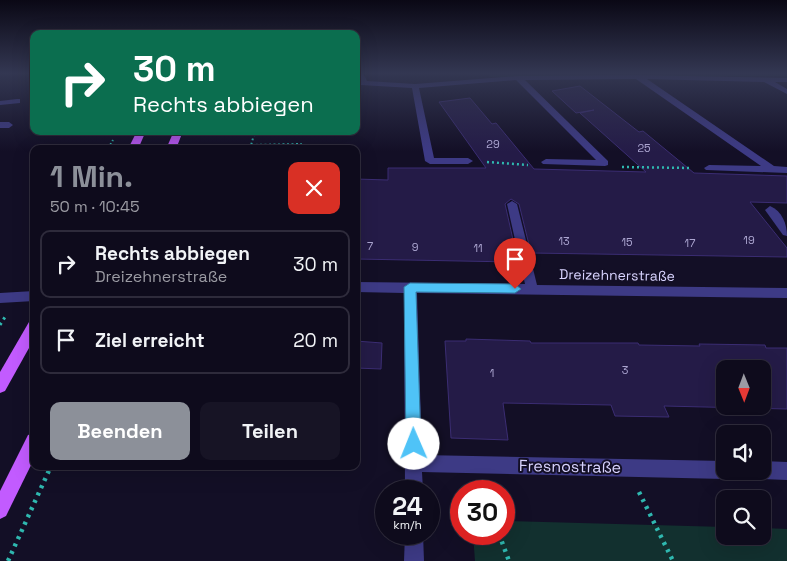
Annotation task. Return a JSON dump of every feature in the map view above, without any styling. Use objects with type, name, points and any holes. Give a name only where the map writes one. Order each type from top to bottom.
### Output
[{"type":"main road","points":[[0,386],[30,333]]},
{"type":"main road","points":[[0,510],[30,449]]},
{"type":"street","points":[[418,99],[430,161],[468,161]]},
{"type":"street","points":[[540,99],[605,163]]},
{"type":"street","points":[[670,99],[772,169]]},
{"type":"street","points":[[0,102],[17,101]]},
{"type":"street","points":[[546,162],[605,163]]},
{"type":"street","points":[[709,168],[787,170]]},
{"type":"street","points":[[512,204],[532,289]]},
{"type":"street","points":[[770,210],[787,232]]},
{"type":"street","name":"Dreizehnerstraße","points":[[360,287],[787,293]]},
{"type":"street","points":[[410,287],[414,480]]},
{"type":"street","points":[[0,298],[30,296]]},
{"type":"street","name":"Fresnostraße","points":[[414,463],[626,466],[716,470]]},
{"type":"street","points":[[771,470],[787,471]]},
{"type":"street","points":[[414,545],[414,561]]},
{"type":"path","points":[[284,145],[301,145]]},
{"type":"path","points":[[468,161],[535,165],[546,162]]},
{"type":"path","points":[[605,163],[627,168],[709,168]]},
{"type":"path","points":[[626,466],[673,561]]},
{"type":"path","points":[[8,561],[49,470]]},
{"type":"path","points":[[503,545],[509,561]]},
{"type":"green space","points":[[515,521],[716,527],[716,545],[771,545],[771,528],[787,529],[787,561],[475,561],[474,545],[515,545]]},
{"type":"building","points":[[471,99],[492,124],[496,123],[534,169],[646,172],[580,113],[594,110],[576,113],[561,99],[597,99],[639,132],[643,131],[694,173],[787,176],[787,203],[750,202],[787,248],[787,257],[531,253],[519,204],[511,199],[505,204],[516,253],[510,253],[512,262],[360,259],[360,179],[388,180],[388,168],[486,168],[439,102]]},
{"type":"building","points":[[466,339],[530,341],[531,343],[638,343],[639,345],[700,346],[699,344],[765,345],[766,348],[787,348],[787,409],[771,409],[771,360],[716,360],[716,407],[664,406],[669,417],[615,416],[611,405],[503,403],[508,440],[451,438],[445,341],[466,341]]},
{"type":"building","points":[[360,341],[382,343],[381,369],[360,368]]},
{"type":"route","points":[[414,444],[410,287],[515,289]]}]
